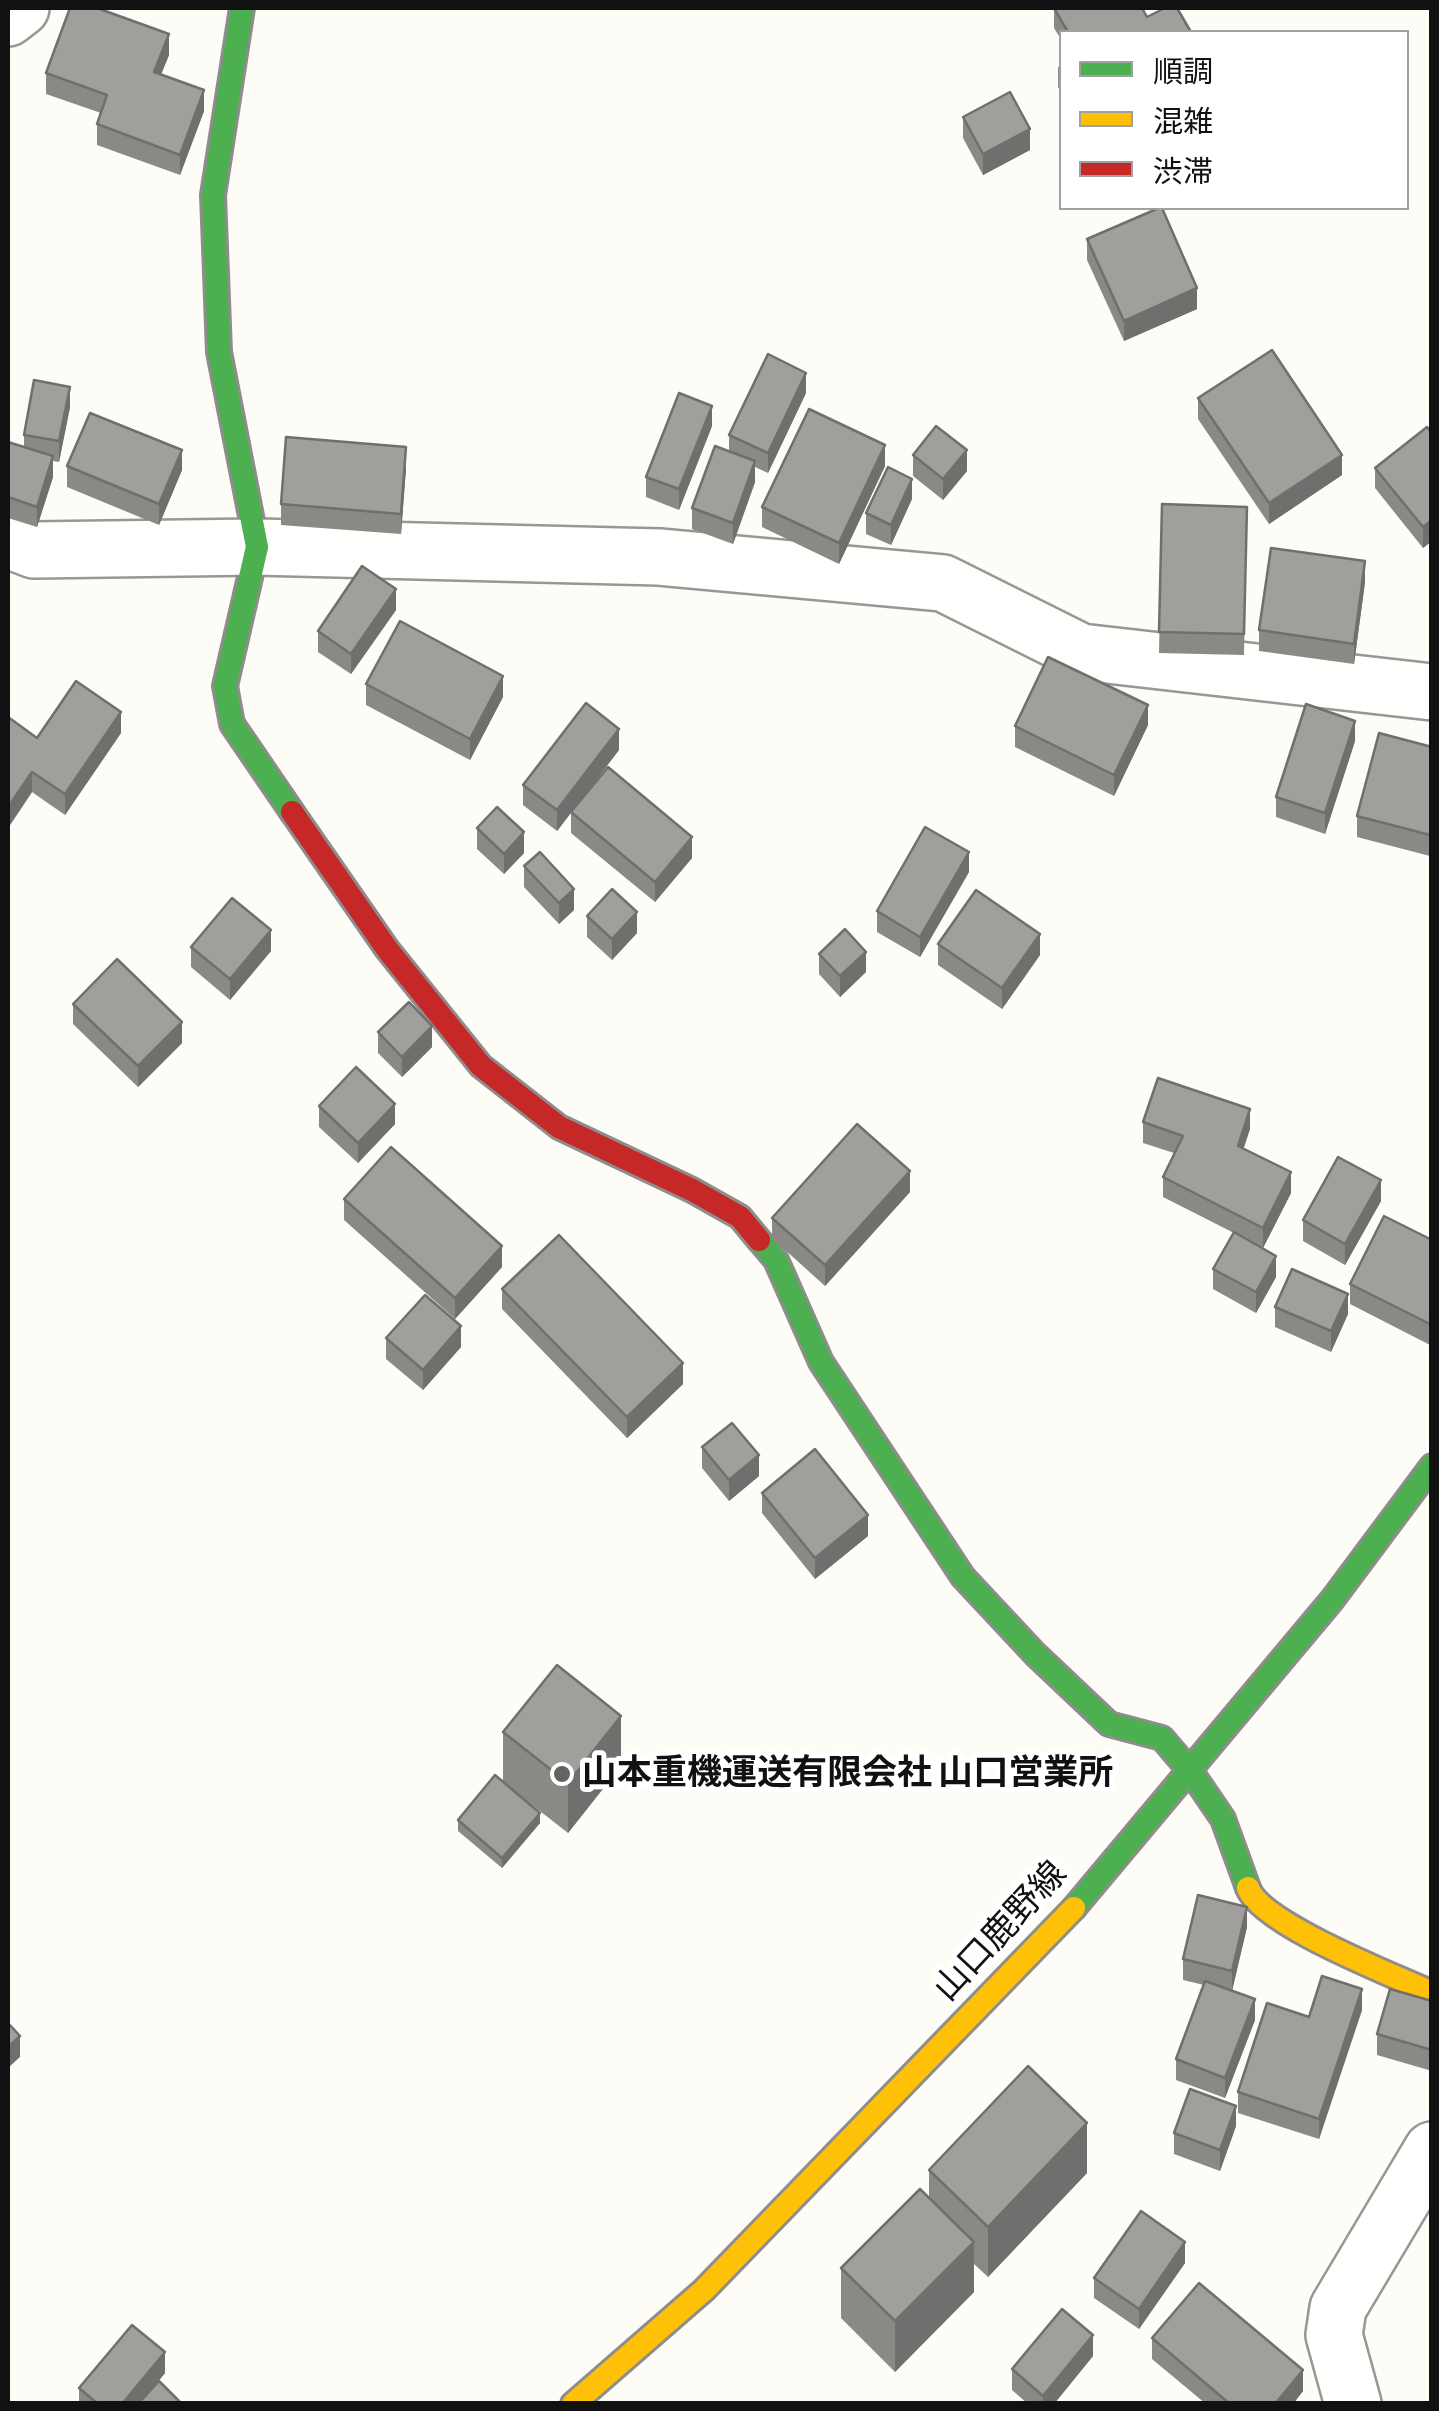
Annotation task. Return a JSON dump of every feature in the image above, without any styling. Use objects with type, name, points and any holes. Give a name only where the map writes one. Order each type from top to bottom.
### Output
[{"type":"street","points":[[8,18],[20,8]]},
{"type":"street","points":[[242,8],[213,194],[219,352],[257,547],[225,686],[232,724],[387,949],[481,1066],[559,1127],[740,1217],[776,1260],[821,1362],[964,1577],[1036,1654],[1110,1724],[1162,1738],[1223,1819],[1252,1900],[1282,1922],[1432,1993]]},
{"type":"street","points":[[8,540],[34,550],[257,547],[659,558],[943,583],[1081,652],[1432,692]]},
{"type":"street","name":"山口鹿野線","points":[[573,2404],[704,2290],[1062,1922],[1332,1600],[1432,1466]]},
{"type":"street","points":[[1353,2404],[1334,2335],[1338,2308],[1432,2150]]},
{"type":"building","points":[[70,8],[97,8],[169,34],[154,72],[204,90],[180,155],[97,124],[107,95],[46,73]]},
{"type":"building","points":[[1054,8],[1142,8],[1147,17],[1165,8],[1177,8],[1190,30],[1067,30]]},
{"type":"building","points":[[1010,92],[1030,129],[983,154],[963,117]]},
{"type":"building","points":[[1154,210],[1163,210],[1197,288],[1124,321],[1087,239]]},
{"type":"building","points":[[1272,350],[1342,455],[1269,503],[1198,398]]},
{"type":"building","points":[[768,354],[806,373],[768,453],[729,435]]},
{"type":"building","points":[[34,380],[70,387],[59,441],[24,435]]},
{"type":"building","points":[[679,393],[712,406],[679,489],[646,477]]},
{"type":"building","points":[[809,409],[885,445],[839,543],[762,507]]},
{"type":"building","points":[[90,413],[182,450],[159,504],[67,466]]},
{"type":"building","points":[[936,426],[967,450],[943,479],[913,455]]},
{"type":"building","points":[[1427,427],[1432,433],[1432,520],[1423,527],[1375,468]]},
{"type":"building","points":[[286,437],[406,447],[401,514],[281,504]]},
{"type":"building","points":[[8,442],[53,456],[37,507],[8,497]]},
{"type":"building","points":[[715,446],[755,461],[733,523],[692,508]]},
{"type":"building","points":[[888,467],[912,479],[891,525],[866,513]]},
{"type":"building","points":[[1162,504],[1247,507],[1244,634],[1159,632]]},
{"type":"building","points":[[1271,548],[1365,561],[1354,644],[1259,630]]},
{"type":"building","points":[[362,566],[396,589],[351,654],[318,631]]},
{"type":"building","points":[[400,621],[503,676],[470,739],[366,684]]},
{"type":"building","points":[[1048,657],[1148,705],[1114,775],[1015,726]]},
{"type":"building","points":[[76,681],[121,712],[65,794],[32,772],[8,807],[8,717],[37,738]]},
{"type":"building","points":[[586,703],[619,729],[557,810],[523,785]]},
{"type":"building","points":[[1306,704],[1355,721],[1325,813],[1276,797]]},
{"type":"building","points":[[1379,733],[1432,747],[1430,835],[1357,816]]},
{"type":"building","points":[[608,767],[692,837],[655,882],[571,812]]},
{"type":"building","points":[[497,807],[524,832],[504,854],[477,828]]},
{"type":"building","points":[[925,827],[969,852],[920,937],[877,911]]},
{"type":"building","points":[[540,852],[574,889],[559,903],[524,866]]},
{"type":"building","points":[[612,889],[637,912],[612,939],[587,916]]},
{"type":"building","points":[[976,890],[1040,934],[1002,988],[938,944]]},
{"type":"building","points":[[232,898],[271,930],[230,979],[191,947]]},
{"type":"building","points":[[845,929],[866,952],[840,976],[819,954]]},
{"type":"building","points":[[117,959],[182,1022],[138,1066],[73,1004]]},
{"type":"building","points":[[409,1002],[432,1026],[402,1057],[378,1032]]},
{"type":"building","points":[[356,1067],[395,1104],[358,1143],[319,1106]]},
{"type":"building","points":[[1158,1078],[1250,1109],[1238,1146],[1291,1172],[1263,1228],[1163,1177],[1183,1136],[1143,1122]]},
{"type":"building","points":[[857,1124],[910,1171],[825,1265],[772,1218]]},
{"type":"building","points":[[391,1147],[502,1246],[455,1298],[344,1199]]},
{"type":"building","points":[[1338,1157],[1381,1180],[1345,1244],[1303,1220]]},
{"type":"building","points":[[1384,1216],[1432,1240],[1432,1325],[1350,1284]]},
{"type":"building","points":[[1234,1232],[1276,1256],[1256,1292],[1213,1269]]},
{"type":"building","points":[[559,1235],[683,1363],[627,1417],[502,1289]]},
{"type":"building","points":[[1292,1269],[1348,1294],[1331,1331],[1275,1307]]},
{"type":"building","points":[[425,1295],[461,1326],[423,1370],[386,1338]]},
{"type":"building","points":[[732,1423],[759,1455],[729,1480],[702,1447]]},
{"type":"building","points":[[815,1449],[868,1515],[815,1558],[762,1493]]},
{"type":"building","points":[[557,1665],[621,1716],[568,1783],[503,1732]]},
{"type":"building","points":[[495,1775],[540,1813],[502,1858],[458,1820]]},
{"type":"building","points":[[1198,1895],[1247,1907],[1232,1971],[1183,1959]]},
{"type":"building","points":[[1322,1976],[1362,1989],[1319,2119],[1238,2092],[1267,2003],[1309,2017]]},
{"type":"building","points":[[1205,1981],[1255,1999],[1225,2078],[1176,2059]]},
{"type":"building","points":[[1390,1989],[1432,2001],[1432,2050],[1377,2034]]},
{"type":"building","points":[[8,2023],[20,2036],[8,2047]]},
{"type":"building","points":[[1028,2066],[1087,2123],[988,2227],[929,2170]]},
{"type":"building","points":[[1190,2089],[1236,2106],[1220,2150],[1174,2133]]},
{"type":"building","points":[[920,2189],[974,2242],[895,2321],[841,2268]]},
{"type":"building","points":[[1141,2211],[1185,2242],[1139,2309],[1094,2278]]},
{"type":"building","points":[[1199,2283],[1303,2370],[1275,2404],[1230,2404],[1152,2338]]},
{"type":"building","points":[[1062,2309],[1093,2335],[1043,2396],[1012,2369]]},
{"type":"building","points":[[132,2325],[165,2352],[122,2404],[98,2404],[79,2388]]},
{"type":"building","points":[[159,2381],[182,2404],[138,2404]]},
{"type":"traffic: fast","points":[[242,8],[213,195],[219,352],[257,547],[225,686],[232,724],[292,812]]},
{"type":"traffic: fast","points":[[759,1240],[776,1260],[821,1362],[963,1577],[1035,1654],[1109,1724],[1162,1738],[1223,1819],[1248,1888]]},
{"type":"traffic: fast","points":[[1074,1908],[1332,1600],[1432,1466]]},
{"type":"traffic: slow","points":[[1248,1888],[1258,1902],[1302,1932],[1432,1993]]},
{"type":"traffic: slow","points":[[573,2404],[704,2290],[1074,1908]]},
{"type":"traffic: jam","points":[[292,812],[387,949],[481,1066],[559,1127],[740,1217],[759,1240]]},
{"type":"place","name":"山本重機運送有限会社 山口営業所","points":[[562,1774]]}]
